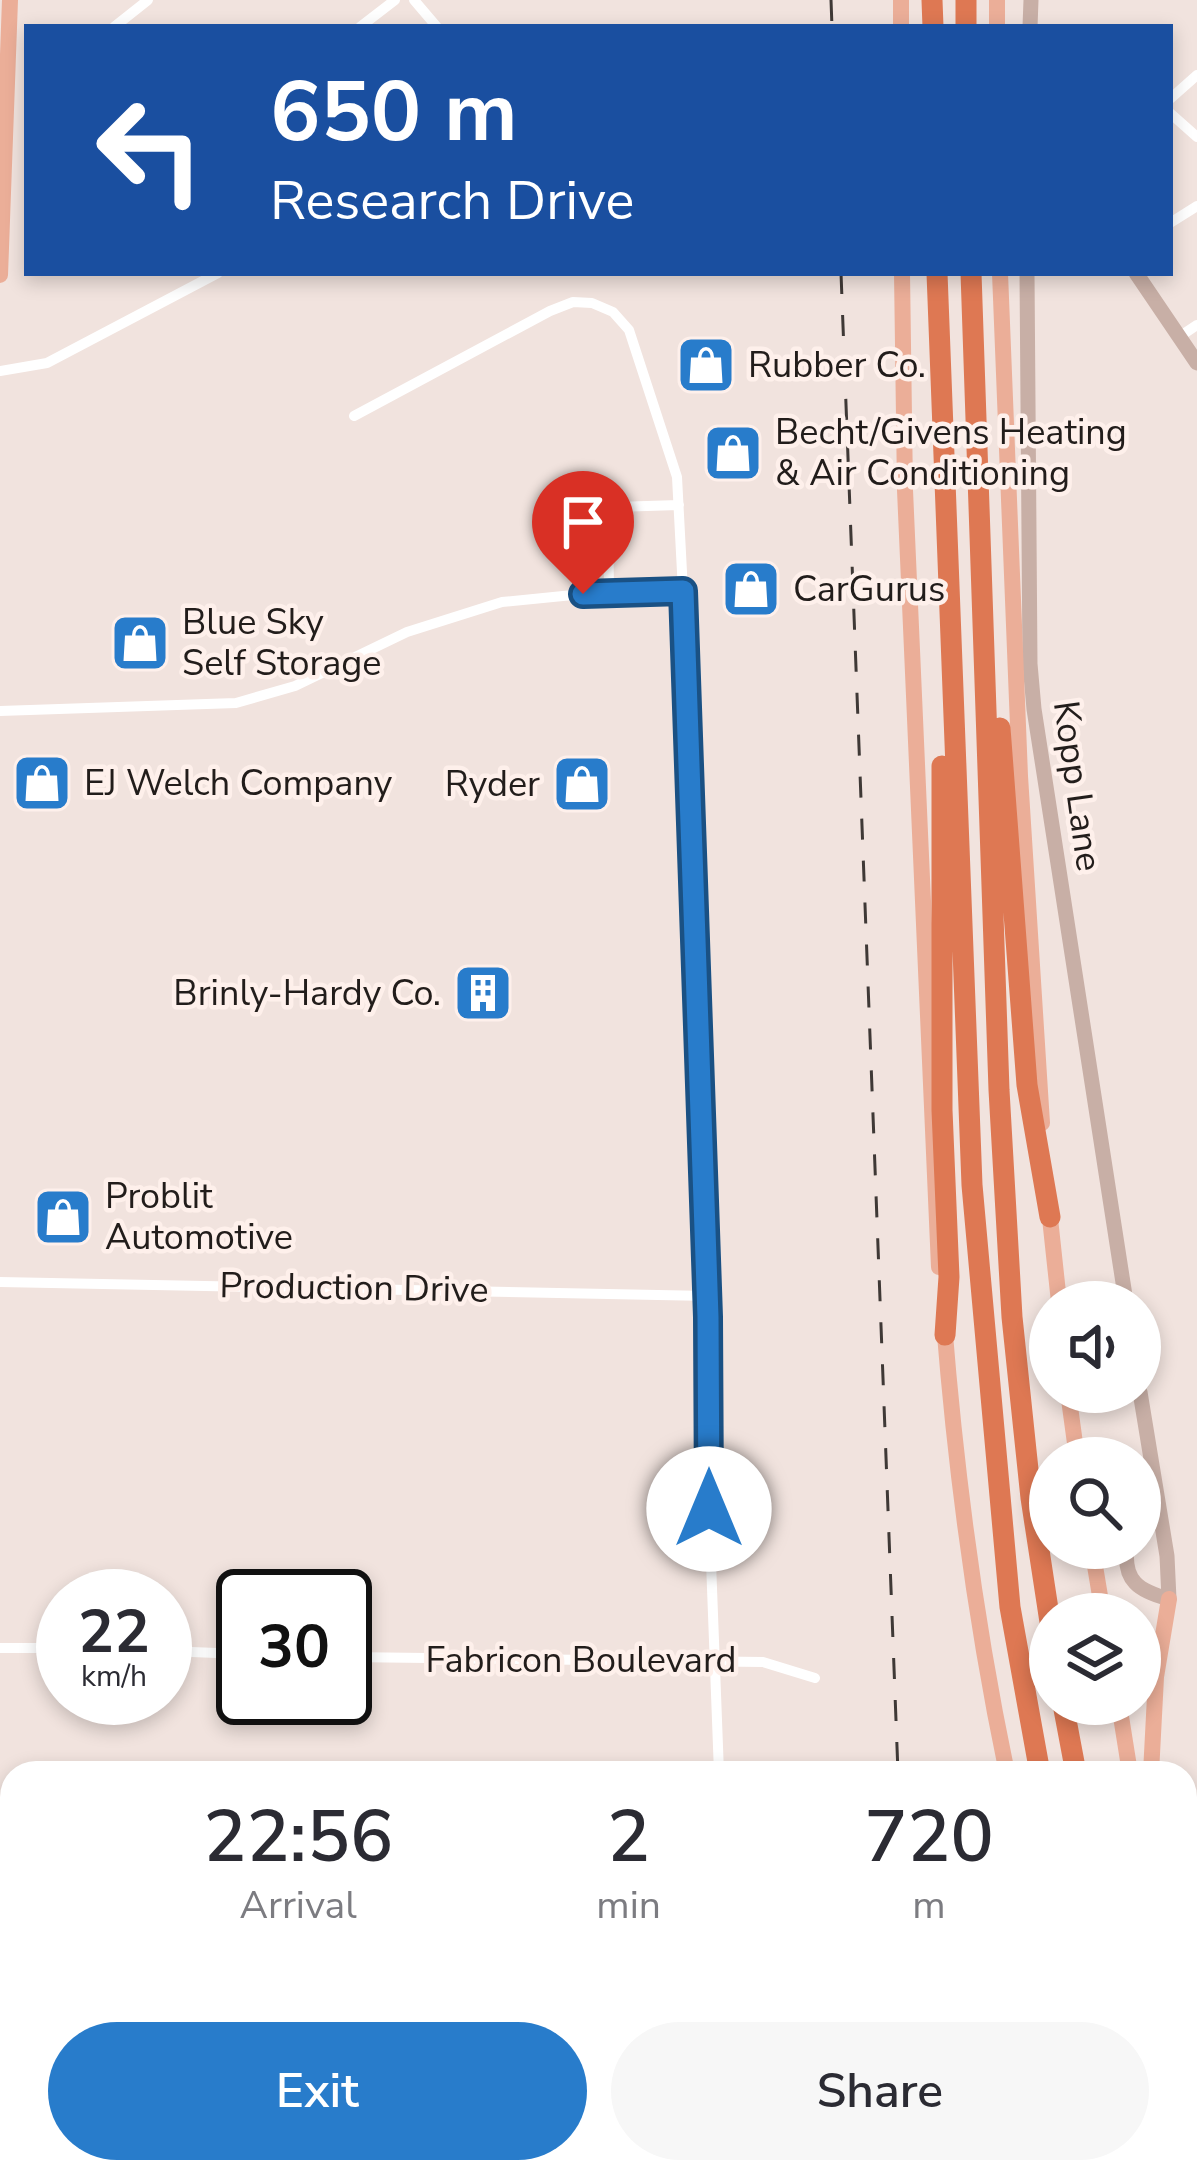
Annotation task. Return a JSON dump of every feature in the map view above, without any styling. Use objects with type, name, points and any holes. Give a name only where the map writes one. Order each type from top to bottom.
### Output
[{"type":"highway","points":[[938,276],[970,1146],[984,1352],[1010,1607],[1038,1761]]},
{"type":"highway","points":[[971,276],[1012,1317],[1046,1593]]},
{"type":"highway","points":[[984,682],[999,721],[1027,1085],[1050,1217]]},
{"type":"highway","points":[[944,1335],[949,1277],[942,1110],[942,754],[953,719]]},
{"type":"highway","points":[[1067,1725],[1074,1761]]},
{"type":"main road","points":[[0,22],[10,1]]},
{"type":"main road","points":[[0,274],[12,76],[10,1]]},
{"type":"main road","points":[[902,276],[905,490],[933,1197],[954,1448],[1005,1761]]},
{"type":"main road","points":[[1000,276],[1020,776],[1057,1281]]},
{"type":"main road","points":[[1152,1761],[1156,1677],[1169,1599]]},
{"type":"main road","points":[[1122,1725],[1128,1761]]},
{"type":"street","points":[[118,24],[148,0]]},
{"type":"street","points":[[364,24],[395,0]]},
{"type":"street","points":[[414,0],[434,24]]},
{"type":"street","points":[[1173,96],[1197,75]]},
{"type":"street","points":[[1173,115],[1197,137]]},
{"type":"street","points":[[0,371],[47,363],[212,276]]},
{"type":"street","name":"Kopp Lane","points":[[1027,276],[1030,673],[1123,1281]]},
{"type":"street","points":[[1138,276],[1197,363]]},
{"type":"street","points":[[354,416],[550,311],[573,302],[592,303],[613,312],[629,330],[672,461],[683,591],[708,1296],[718,1761]]},
{"type":"street","points":[[1179,337],[1197,325]]},
{"type":"street","points":[[609,593],[608,511],[679,505]]},
{"type":"street","points":[[0,711],[236,703],[295,686],[407,632],[502,602],[683,591]]},
{"type":"street","name":"Production Drive","points":[[0,1282],[708,1296]]},
{"type":"street","points":[[1126,1569],[1142,1591],[1169,1599],[1161,1522]]},
{"type":"street","points":[[0,1648],[36,1648]]},
{"type":"street","name":"Fabricon Boulevard","points":[[372,1658],[763,1662],[815,1678]]},
{"type":"railway","points":[[831,0],[832,24]]},
{"type":"railway","points":[[841,276],[898,1761]]},
{"type":"place","name":"Rubber Co.","points":[[706,365]]},
{"type":"place","name":"Becht/Givens Heating & Air Conditioning","points":[[733,453]]},
{"type":"place","name":"CarGurus","points":[[751,589]]},
{"type":"place","name":"Blue Sky Self Storage","points":[[140,643]]},
{"type":"place","name":"EJ Welch Company","points":[[42,783]]},
{"type":"place","name":"Ryder","points":[[582,784]]},
{"type":"place","name":"Brinly-Hardy Co.","points":[[483,993]]},
{"type":"place","name":"Problit Automotive","points":[[63,1217]]},
{"type":"route","points":[[583,594],[683,591],[708,1317],[709,1509]]}]
